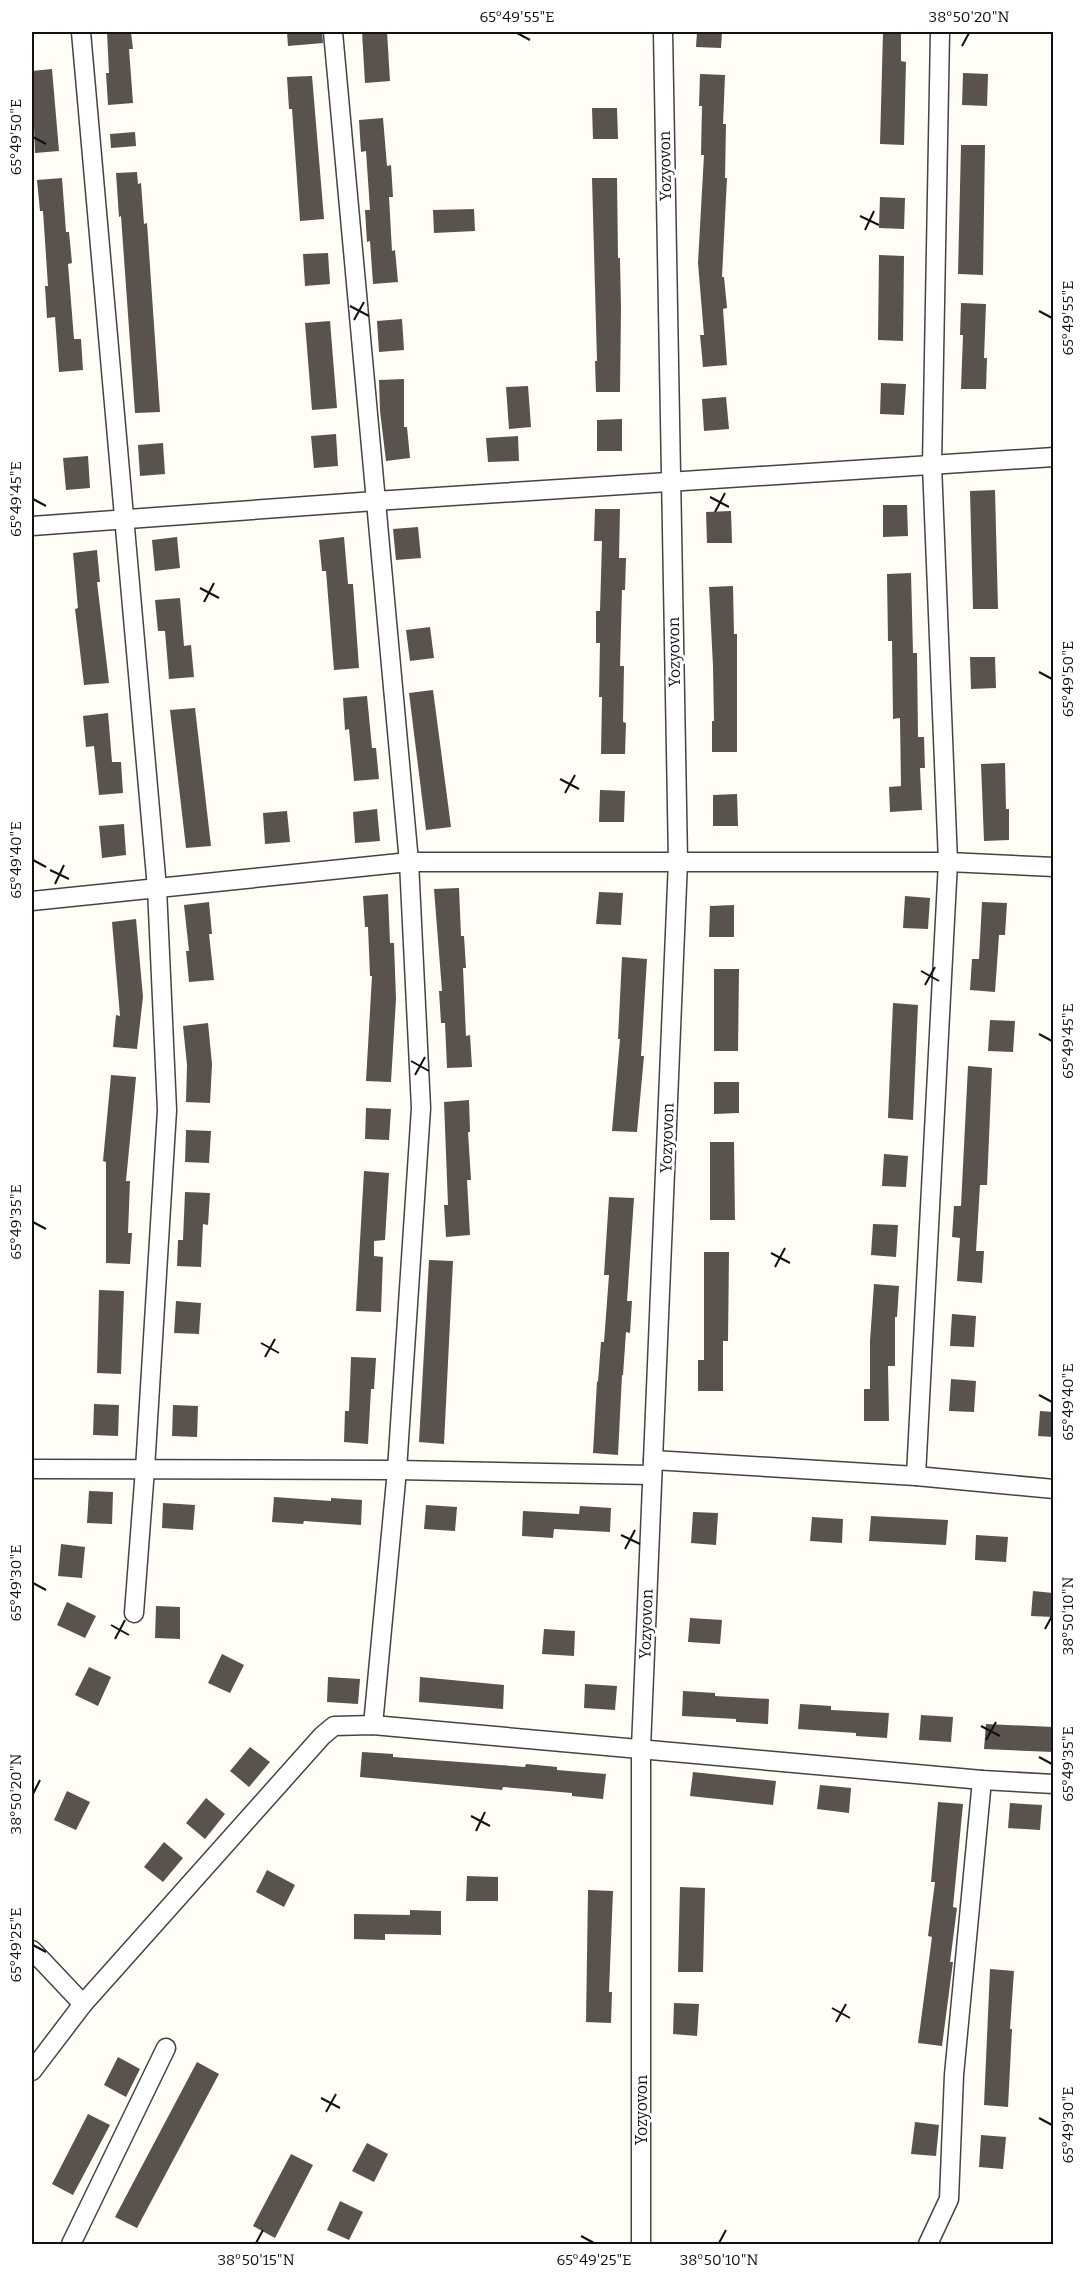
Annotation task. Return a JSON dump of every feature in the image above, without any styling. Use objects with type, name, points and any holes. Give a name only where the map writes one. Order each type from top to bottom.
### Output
[{"type":"street","points":[[81,32],[158,888],[167,1110],[134,1613]]},
{"type":"street","points":[[333,32],[409,862],[421,1108],[397,1470],[373,1725]]},
{"type":"street","name":"Yozyovon","points":[[641,2244],[641,1748],[678,861],[663,32]]},
{"type":"street","points":[[916,1476],[948,862],[932,465],[940,32]]},
{"type":"street","points":[[32,526],[375,501],[1053,457]]},
{"type":"street","points":[[32,901],[409,862],[948,862],[1053,867]]},
{"type":"street","points":[[32,1469],[653,1468],[916,1476],[1053,1489]]},
{"type":"street","points":[[32,2071],[83,2004],[322,1736],[334,1726],[373,1725],[982,1780],[1053,1784]]},
{"type":"street","points":[[928,2244],[950,2199],[954,2075],[982,1780]]},
{"type":"street","points":[[32,1950],[83,2004]]},
{"type":"street","points":[[71,2244],[166,2048]]},
{"type":"building","points":[[107,32],[131,32],[133,49],[129,49],[133,103],[108,105]]},
{"type":"building","points":[[287,32],[322,32],[323,43],[288,46]]},
{"type":"building","points":[[362,32],[387,32],[390,81],[365,83]]},
{"type":"building","points":[[697,32],[722,32],[721,48],[696,47]]},
{"type":"building","points":[[883,32],[901,32],[901,61],[906,62],[904,145],[880,144]]},
{"type":"building","points":[[52,69],[59,151],[35,153],[32,71]]},
{"type":"building","points":[[963,73],[988,74],[987,106],[962,105]]},
{"type":"building","points":[[700,74],[725,75],[723,124],[726,124],[725,178],[727,178],[722,277],[724,277],[727,308],[723,309],[727,365],[703,367],[700,335],[704,335],[698,263],[704,155],[701,155]]},
{"type":"building","points":[[312,76],[324,219],[300,221],[292,109],[289,109],[287,77]]},
{"type":"building","points":[[592,108],[617,108],[618,139],[593,139]]},
{"type":"building","points":[[383,118],[387,166],[391,165],[393,197],[389,197],[392,251],[395,250],[398,282],[373,284],[365,210],[370,210],[366,151],[361,152],[359,120]]},
{"type":"building","points":[[135,132],[136,146],[111,148],[110,134]]},
{"type":"building","points":[[961,145],[985,145],[983,275],[958,274]]},
{"type":"building","points":[[137,172],[138,184],[141,183],[144,224],[147,223],[160,412],[135,413],[116,173]]},
{"type":"building","points":[[62,178],[66,232],[69,232],[72,263],[68,264],[74,339],[81,339],[83,370],[59,372],[55,317],[47,318],[45,286],[48,286],[43,211],[40,211],[37,180]]},
{"type":"building","points":[[592,178],[617,178],[621,309],[620,392],[596,392]]},
{"type":"building","points":[[880,197],[905,198],[904,229],[879,228]]},
{"type":"building","points":[[474,209],[475,231],[434,233],[433,210]]},
{"type":"building","points":[[328,253],[330,284],[305,286],[303,254]]},
{"type":"building","points":[[879,255],[904,256],[903,341],[878,340]]},
{"type":"building","points":[[961,303],[986,304],[984,358],[987,358],[986,389],[961,389],[963,335],[960,335]]},
{"type":"building","points":[[402,319],[404,350],[379,352],[377,321]]},
{"type":"building","points":[[330,321],[337,408],[312,410],[305,323]]},
{"type":"building","points":[[404,379],[404,427],[407,427],[410,458],[386,461],[379,380]]},
{"type":"building","points":[[881,383],[906,384],[904,415],[880,414]]},
{"type":"building","points":[[528,386],[531,427],[509,429],[506,387]]},
{"type":"building","points":[[726,397],[729,429],[704,431],[702,399]]},
{"type":"building","points":[[622,419],[622,451],[597,451],[597,420]]},
{"type":"building","points":[[336,434],[338,466],[314,468],[311,436]]},
{"type":"building","points":[[518,436],[519,461],[488,462],[486,438]]},
{"type":"building","points":[[163,443],[165,474],[140,476],[138,445]]},
{"type":"building","points":[[88,456],[90,488],[66,490],[63,458]]},
{"type":"building","points":[[995,490],[998,609],[973,609],[970,491]]},
{"type":"building","points":[[883,505],[907,505],[908,536],[883,537]]},
{"type":"building","points":[[595,509],[620,509],[619,558],[626,558],[625,590],[622,590],[620,666],[624,666],[625,754],[601,754],[602,697],[599,697],[600,643],[596,643],[596,611],[600,611],[602,541],[594,541]]},
{"type":"building","points":[[731,511],[732,543],[707,543],[706,512]]},
{"type":"building","points":[[418,527],[421,558],[396,560],[393,529]]},
{"type":"building","points":[[177,537],[180,568],[155,571],[152,540]]},
{"type":"building","points":[[344,537],[348,584],[353,584],[359,668],[334,670],[326,571],[322,571],[319,540]]},
{"type":"building","points":[[97,550],[100,582],[97,582],[109,683],[84,685],[75,609],[78,608],[73,553]]},
{"type":"building","points":[[911,573],[913,653],[917,653],[918,737],[924,737],[925,768],[920,768],[922,810],[890,812],[889,787],[901,786],[900,718],[893,719],[892,641],[888,641],[887,574]]},
{"type":"building","points":[[733,586],[734,634],[737,634],[737,752],[712,752],[713,666],[709,587]]},
{"type":"building","points":[[180,598],[184,646],[191,645],[194,677],[169,679],[165,631],[158,631],[155,600]]},
{"type":"building","points":[[430,627],[434,658],[410,661],[406,630]]},
{"type":"building","points":[[970,657],[995,657],[996,688],[971,689]]},
{"type":"building","points":[[433,690],[451,827],[426,830],[409,693]]},
{"type":"building","points":[[367,696],[372,748],[376,748],[379,779],[354,781],[349,729],[345,730],[343,698]]},
{"type":"building","points":[[195,708],[211,846],[186,848],[170,710]]},
{"type":"building","points":[[108,713],[112,762],[121,762],[123,793],[99,795],[94,746],[86,747],[83,716]]},
{"type":"building","points":[[1005,763],[1009,840],[984,841],[981,764]]},
{"type":"building","points":[[600,790],[625,791],[624,822],[599,822]]},
{"type":"building","points":[[737,794],[738,826],[713,826],[713,795]]},
{"type":"building","points":[[377,809],[380,841],[355,843],[353,812]]},
{"type":"building","points":[[287,811],[290,842],[265,844],[263,813]]},
{"type":"building","points":[[124,824],[126,855],[102,858],[99,826]]},
{"type":"building","points":[[459,888],[461,936],[464,936],[466,968],[463,968],[466,1036],[470,1035],[472,1067],[447,1068],[445,1023],[441,1023],[439,991],[442,991],[434,889]]},
{"type":"building","points":[[599,892],[623,893],[621,925],[596,924]]},
{"type":"building","points":[[388,894],[390,943],[394,943],[396,999],[391,1082],[366,1081],[372,976],[370,976],[368,927],[365,927],[363,896]]},
{"type":"building","points":[[905,896],[930,898],[928,929],[903,928]]},
{"type":"building","points":[[209,902],[212,934],[209,934],[214,980],[189,982],[186,951],[189,951],[184,905]]},
{"type":"building","points":[[982,902],[1007,903],[1005,935],[999,935],[995,992],[970,990],[972,959],[979,959]]},
{"type":"building","points":[[734,905],[734,937],[709,937],[710,906]]},
{"type":"building","points":[[136,919],[143,997],[137,1049],[113,1047],[116,1015],[120,1016],[112,922]]},
{"type":"building","points":[[622,957],[647,959],[641,1056],[644,1056],[637,1132],[612,1131],[620,1039],[618,1039]]},
{"type":"building","points":[[714,969],[739,969],[738,1051],[714,1051]]},
{"type":"building","points":[[893,1003],[918,1005],[913,1120],[888,1118]]},
{"type":"building","points":[[990,1020],[1015,1021],[1013,1052],[988,1051]]},
{"type":"building","points":[[208,1023],[212,1064],[210,1103],[186,1102],[187,1065],[183,1026]]},
{"type":"building","points":[[968,1066],[992,1068],[987,1185],[980,1185],[976,1251],[984,1251],[982,1283],[957,1281],[960,1238],[952,1237],[954,1206],[961,1206]]},
{"type":"building","points":[[111,1075],[136,1077],[126,1181],[130,1181],[128,1233],[132,1233],[130,1264],[106,1263],[106,1162],[103,1161]]},
{"type":"building","points":[[714,1082],[739,1082],[739,1113],[714,1114]]},
{"type":"building","points":[[469,1100],[471,1180],[467,1180],[470,1235],[446,1237],[444,1205],[448,1205],[444,1102]]},
{"type":"building","points":[[366,1108],[391,1109],[389,1140],[365,1139]]},
{"type":"building","points":[[186,1130],[211,1131],[209,1163],[185,1162]]},
{"type":"building","points":[[710,1142],[734,1142],[735,1220],[710,1220]]},
{"type":"building","points":[[884,1154],[908,1156],[906,1187],[882,1186]]},
{"type":"building","points":[[364,1171],[389,1173],[385,1240],[374,1241],[374,1256],[383,1257],[381,1312],[356,1311]]},
{"type":"building","points":[[185,1192],[210,1193],[208,1225],[203,1224],[201,1267],[177,1266],[178,1240],[183,1240]]},
{"type":"building","points":[[609,1197],[634,1198],[627,1301],[632,1301],[630,1333],[626,1332],[622,1375],[618,1455],[593,1453],[597,1381],[601,1342],[604,1342],[609,1275],[604,1275]]},
{"type":"building","points":[[873,1224],[898,1225],[896,1257],[871,1255]]},
{"type":"building","points":[[704,1252],[729,1252],[728,1341],[723,1341],[723,1391],[698,1391],[698,1360],[704,1360]]},
{"type":"building","points":[[429,1260],[453,1261],[444,1444],[419,1442]]},
{"type":"building","points":[[874,1284],[899,1286],[897,1317],[895,1317],[895,1366],[888,1366],[889,1421],[864,1421],[864,1389],[870,1389],[870,1341]]},
{"type":"building","points":[[99,1290],[124,1291],[121,1374],[97,1373]]},
{"type":"building","points":[[176,1301],[201,1303],[199,1334],[174,1333]]},
{"type":"building","points":[[952,1314],[976,1316],[974,1347],[950,1346]]},
{"type":"building","points":[[351,1357],[376,1358],[374,1389],[371,1389],[368,1444],[344,1442],[345,1411],[349,1411]]},
{"type":"building","points":[[951,1379],[976,1381],[974,1412],[949,1411]]},
{"type":"building","points":[[94,1404],[119,1405],[118,1436],[93,1435]]},
{"type":"building","points":[[173,1405],[198,1406],[197,1437],[172,1436]]},
{"type":"building","points":[[1040,1411],[1053,1412],[1053,1437],[1038,1436]]},
{"type":"building","points":[[89,1491],[113,1492],[112,1524],[87,1523]]},
{"type":"building","points":[[274,1497],[331,1501],[331,1498],[362,1500],[361,1525],[304,1521],[303,1524],[272,1522]]},
{"type":"building","points":[[163,1503],[195,1505],[193,1530],[162,1528]]},
{"type":"building","points":[[426,1505],[457,1507],[455,1531],[424,1529]]},
{"type":"building","points":[[580,1506],[611,1508],[610,1532],[554,1529],[553,1538],[522,1536],[523,1511],[579,1514]]},
{"type":"building","points":[[693,1512],[718,1513],[716,1545],[691,1543]]},
{"type":"building","points":[[871,1516],[948,1520],[946,1545],[869,1541]]},
{"type":"building","points":[[812,1517],[843,1519],[842,1543],[810,1541]]},
{"type":"building","points":[[976,1535],[1008,1537],[1006,1562],[975,1560]]},
{"type":"building","points":[[61,1544],[85,1547],[82,1578],[58,1576]]},
{"type":"building","points":[[1033,1591],[1053,1593],[1053,1617],[1031,1616]]},
{"type":"building","points":[[67,1602],[96,1616],[85,1638],[57,1625]]},
{"type":"building","points":[[156,1606],[180,1607],[180,1639],[155,1638]]},
{"type":"building","points":[[690,1618],[722,1620],[720,1644],[688,1642]]},
{"type":"building","points":[[544,1629],[575,1631],[574,1656],[542,1654]]},
{"type":"building","points":[[222,1654],[244,1665],[230,1693],[208,1683]]},
{"type":"building","points":[[89,1667],[111,1677],[98,1706],[75,1695]]},
{"type":"building","points":[[328,1677],[360,1679],[358,1704],[327,1702]]},
{"type":"building","points":[[420,1677],[504,1685],[503,1709],[419,1702]]},
{"type":"building","points":[[585,1684],[617,1686],[615,1710],[584,1708]]},
{"type":"building","points":[[683,1691],[715,1693],[715,1696],[769,1699],[768,1724],[736,1722],[736,1719],[682,1716]]},
{"type":"building","points":[[800,1704],[831,1706],[831,1710],[889,1713],[887,1738],[856,1736],[856,1733],[798,1729]]},
{"type":"building","points":[[921,1715],[953,1717],[951,1742],[919,1740]]},
{"type":"building","points":[[986,1724],[1053,1727],[1053,1752],[984,1749]]},
{"type":"building","points":[[250,1747],[270,1762],[249,1787],[230,1771]]},
{"type":"building","points":[[362,1752],[393,1754],[393,1757],[525,1767],[526,1764],[557,1767],[557,1770],[606,1774],[603,1799],[572,1796],[572,1793],[503,1787],[502,1790],[360,1777]]},
{"type":"building","points":[[693,1772],[776,1781],[773,1805],[690,1796]]},
{"type":"building","points":[[820,1785],[851,1788],[849,1813],[817,1809]]},
{"type":"building","points":[[67,1791],[90,1802],[76,1830],[54,1820]]},
{"type":"building","points":[[206,1798],[225,1814],[205,1839],[186,1823]]},
{"type":"building","points":[[938,1802],[963,1804],[953,1907],[957,1908],[950,1962],[953,1962],[942,2046],[918,2043],[932,1937],[928,1936],[935,1882],[931,1882]]},
{"type":"building","points":[[1010,1803],[1042,1805],[1040,1830],[1008,1828]]},
{"type":"building","points":[[164,1842],[183,1858],[163,1882],[144,1867]]},
{"type":"building","points":[[267,1870],[295,1885],[284,1907],[256,1892]]},
{"type":"building","points":[[467,1876],[498,1877],[498,1901],[466,1901]]},
{"type":"building","points":[[680,1887],[705,1888],[703,1972],[678,1972]]},
{"type":"building","points":[[588,1890],[613,1891],[609,1992],[612,1992],[611,2023],[586,2022]]},
{"type":"building","points":[[410,1910],[441,1911],[441,1935],[385,1934],[385,1940],[354,1939],[354,1914],[410,1915]]},
{"type":"building","points":[[990,1969],[1014,1971],[1008,2107],[984,2105]]},
{"type":"building","points":[[674,2003],[699,2004],[697,2036],[673,2034]]},
{"type":"building","points":[[118,2057],[140,2069],[126,2097],[104,2085]]},
{"type":"building","points":[[197,2062],[219,2074],[137,2228],[115,2217]]},
{"type":"building","points":[[88,2114],[110,2125],[73,2195],[52,2184]]},
{"type":"building","points":[[915,2122],[939,2125],[936,2156],[911,2154]]},
{"type":"building","points":[[981,2135],[1006,2137],[1003,2169],[979,2167]]},
{"type":"building","points":[[367,2143],[388,2154],[374,2182],[352,2171]]},
{"type":"building","points":[[291,2154],[313,2165],[275,2238],[253,2226]]},
{"type":"building","points":[[340,2201],[363,2212],[349,2240],[327,2230]]}]
